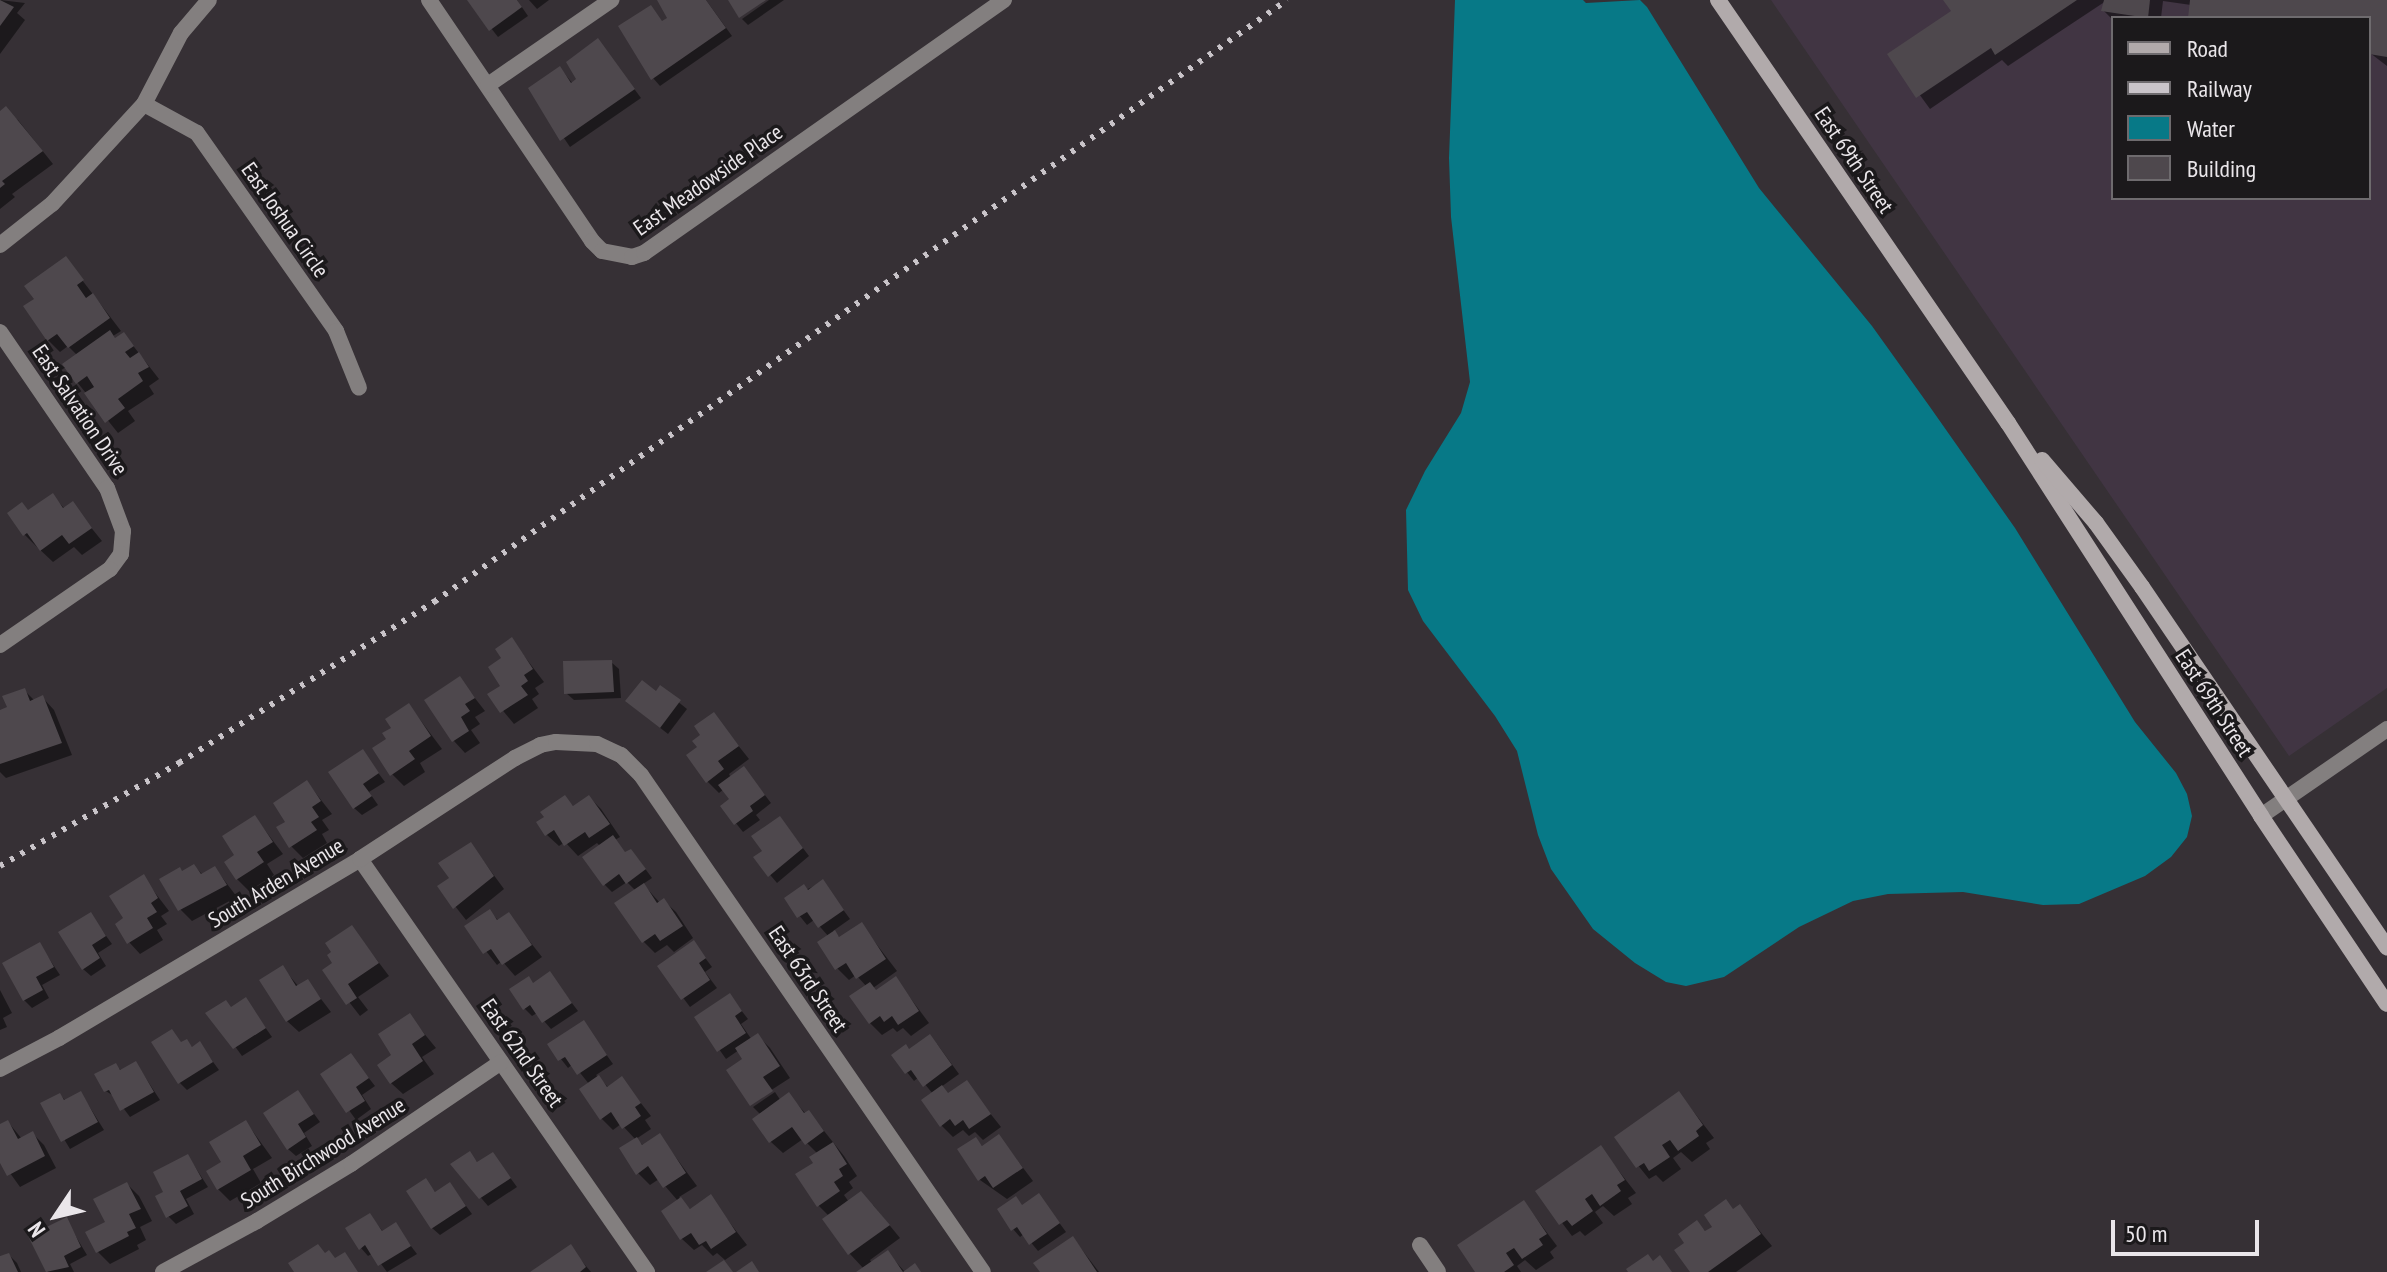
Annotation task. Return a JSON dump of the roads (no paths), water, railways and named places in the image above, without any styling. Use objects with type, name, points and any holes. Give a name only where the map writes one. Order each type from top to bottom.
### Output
[{"type":"main road","name":"East 69th Street","points":[[1718,0],[2008,423],[2261,816],[2387,1004]]},
{"type":"main road","name":"East 69th Street","points":[[2008,423],[2096,523],[2387,948]]},
{"type":"street","points":[[0,245],[52,204],[86,171],[144,104],[181,33],[209,0]]},
{"type":"street","name":"East Meadowside Place","points":[[429,0],[592,241],[602,251],[632,257],[644,253],[1004,0]]},
{"type":"street","points":[[488,85],[611,0]]},
{"type":"street","name":"East Joshua Circle","points":[[144,104],[197,133],[336,331],[359,388]]},
{"type":"street","name":"East Salvation Drive","points":[[0,332],[107,488],[123,531],[121,554],[110,569],[0,645]]},
{"type":"street","points":[[2261,816],[2387,729]]},
{"type":"street","name":"South Arden Avenue","points":[[0,1069],[59,1038],[360,859],[515,758],[540,745],[575,741]]},
{"type":"street","name":"East 63rd Street","points":[[575,741],[597,744],[621,755],[641,775],[983,1272]]},
{"type":"street","name":"East 62nd Street","points":[[360,859],[647,1272]]},
{"type":"street","name":"South Birchwood Avenue","points":[[163,1272],[257,1221],[351,1164],[501,1062]]},
{"type":"street","points":[[1420,1245],[1438,1272]]},
{"type":"water","points":[[1455,0],[1583,0],[1586,3],[1640,0],[1647,7],[1759,188],[1872,326],[1930,407],[2015,528],[2135,722],[2176,773],[2187,794],[2192,816],[2187,837],[2171,857],[2145,876],[2079,904],[2043,905],[1963,892],[1888,894],[1853,901],[1799,927],[1724,977],[1686,986],[1666,982],[1635,963],[1593,929],[1551,869],[1538,835],[1517,751],[1495,716],[1423,621],[1408,590],[1406,510],[1425,471],[1461,413],[1470,382],[1451,217],[1449,158]]},
{"type":"railway","points":[[0,866],[179,763],[434,602],[1287,0]]}]
